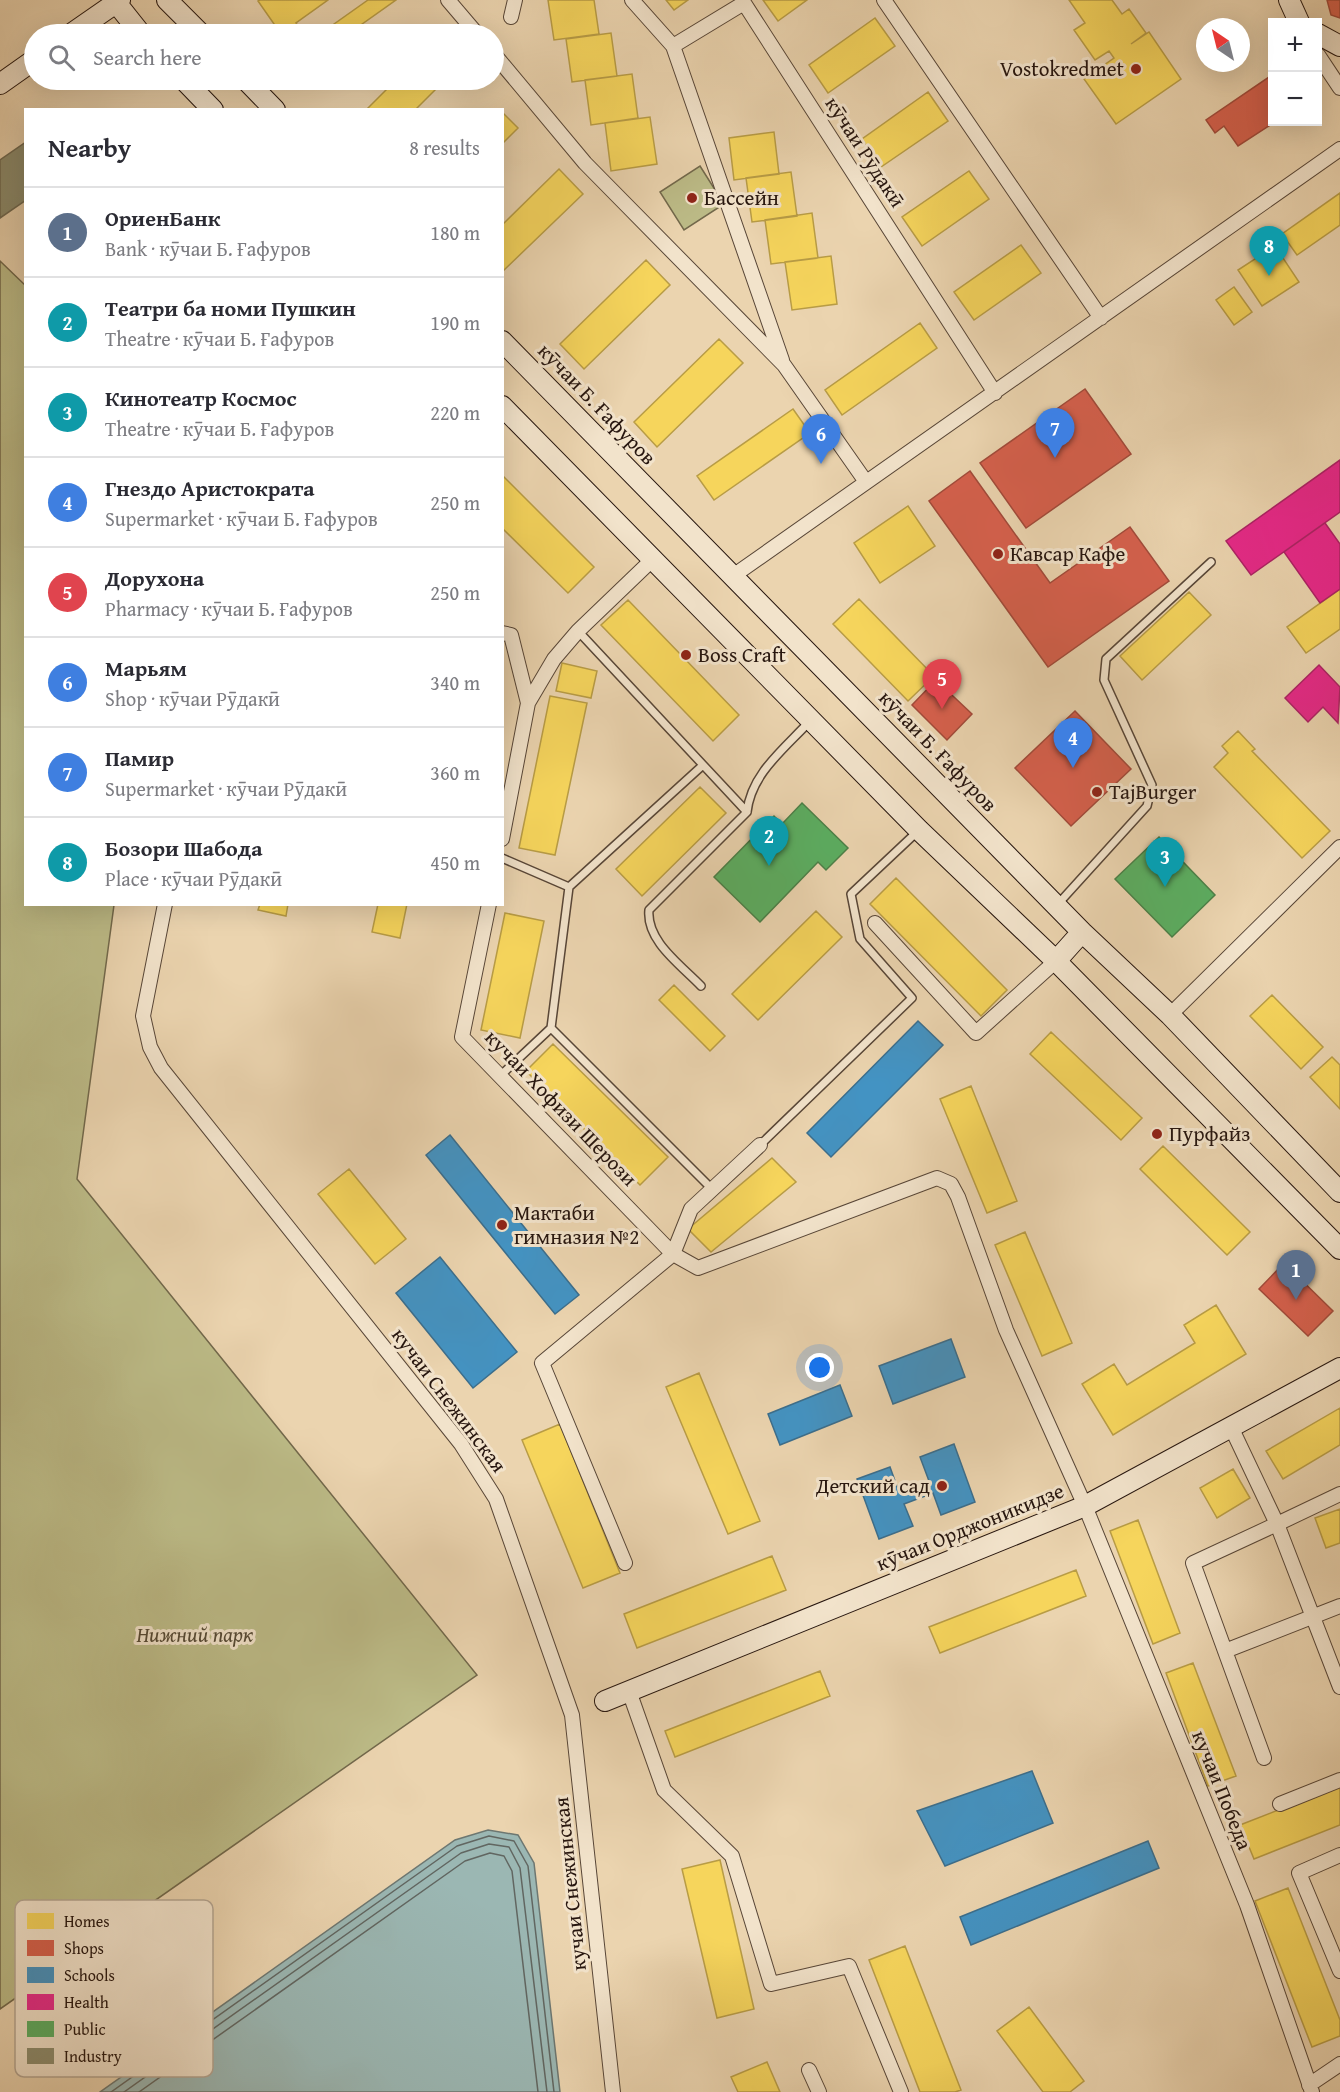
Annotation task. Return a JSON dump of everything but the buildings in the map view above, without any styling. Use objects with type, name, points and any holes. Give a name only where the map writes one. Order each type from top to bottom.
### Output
[{"type":"main road","points":[[168,0],[191,24]]},
{"type":"main road","points":[[1289,0],[1297,18]]},
{"type":"main road","points":[[85,24],[117,1],[134,24]]},
{"type":"main road","points":[[1322,37],[1340,46]]},
{"type":"main road","points":[[0,84],[24,67]]},
{"type":"main road","points":[[194,90],[211,108]]},
{"type":"main road","points":[[256,90],[273,108]]},
{"type":"main road","name":"кӯчаи Б. Ғафуров","points":[[504,343],[1082,932],[1170,1015],[1340,1192]]},
{"type":"main road","points":[[504,408],[920,830],[1056,961],[1340,1249]]},
{"type":"main road","points":[[1056,961],[1082,932]]},
{"type":"main road","name":"кӯчаи Орджоникидзе","points":[[605,1701],[1085,1506],[1340,1368]]},
{"type":"street","points":[[448,0],[468,24]]},
{"type":"street","points":[[511,17],[515,0]]},
{"type":"street","points":[[632,0],[674,46],[784,365]]},
{"type":"street","points":[[884,0],[1101,318]]},
{"type":"street","name":"кӯчаи Рӯдакӣ","points":[[674,46],[744,3],[994,393]]},
{"type":"street","points":[[1322,62],[1340,88]]},
{"type":"street","points":[[504,66],[585,163],[784,365],[867,482]]},
{"type":"street","points":[[732,576],[1340,149]]},
{"type":"street","points":[[504,829],[528,703],[554,658],[578,631],[653,559]]},
{"type":"street","points":[[504,633],[511,635],[528,703]]},
{"type":"street","points":[[1170,1015],[1340,847]]},
{"type":"street","name":"кучаи Снежинская","points":[[165,906],[143,1016],[150,1047],[161,1068],[460,1444],[496,1499],[572,1715],[614,2092]]},
{"type":"street","name":"кучаи Хофизи Шерози","points":[[489,906],[462,1036],[673,1254],[698,1268],[937,1178],[951,1184],[958,1197],[1006,1330],[1085,1506]]},
{"type":"street","points":[[875,923],[976,1032],[1056,961]]},
{"type":"street","points":[[625,1563],[542,1363],[673,1254],[691,1209],[760,1145]]},
{"type":"street","points":[[1231,1427],[1277,1524],[1340,1687]]},
{"type":"street","points":[[1264,1758],[1193,1563],[1340,1494]]},
{"type":"street","name":"кучаи Победа","points":[[1085,1506],[1247,1905],[1311,2088]]},
{"type":"street","points":[[1225,1651],[1340,1606]]},
{"type":"street","points":[[628,1691],[664,1790],[732,1856],[771,1984],[849,1966],[901,2092]]},
{"type":"street","points":[[1280,1804],[1340,1780]]},
{"type":"street","points":[[1340,1855],[1299,1873],[1340,1971]]},
{"type":"street","points":[[1311,2088],[1340,2064]]},
{"type":"street","points":[[809,2070],[819,2092]]},
{"type":"lane","points":[[1057,906],[1146,806],[1152,785],[1104,680],[1106,658],[1211,562]]},
{"type":"lane","points":[[578,631],[747,812]]},
{"type":"lane","points":[[701,986],[658,941],[648,921],[649,910],[747,812],[748,795],[754,782],[811,720]]},
{"type":"lane","points":[[500,1076],[551,1028],[568,887],[703,765]]},
{"type":"lane","points":[[760,1145],[912,998],[860,939],[851,894],[920,830]]},
{"type":"lane","points":[[504,859],[568,887]]},
{"type":"lane","points":[[551,1028],[712,1189]]},
{"type":"green space","name":"Бассейн","points":[[700,166],[724,204],[684,230],[660,192]]},
{"type":"green space","name":"Нижний парк","points":[[0,261],[24,284],[24,906],[114,906],[77,1179],[477,1675],[156,1900],[15,1900],[15,1998],[0,2009]]},
{"type":"water","points":[[488,1830],[518,1835],[534,1863],[560,2092],[100,2092],[121,2077],[213,2077],[213,2012],[455,1840]]},
{"type":"place","name":"Vostokredmet","points":[[1136,69]]},
{"type":"place","name":"Бассейн","points":[[692,198]]},
{"type":"place","name":"Бозори Шабода","points":[[1269,276]]},
{"type":"place","name":"Памир","points":[[1055,458]]},
{"type":"place","name":"Марьям","points":[[821,464]]},
{"type":"place","name":"Кавсар Кафе","points":[[998,554]]},
{"type":"place","name":"Boss Craft","points":[[686,655]]},
{"type":"place","name":"Дорухона","points":[[942,709]]},
{"type":"place","name":"Гнездо Аристократа","points":[[1073,768]]},
{"type":"place","name":"TajBurger","points":[[1097,792]]},
{"type":"place","name":"Театри ба номи Пушкин","points":[[769,866]]},
{"type":"place","name":"Кинотеатр Космос","points":[[1165,887]]},
{"type":"place","name":"Пурфайз","points":[[1157,1134]]},
{"type":"place","name":"Мактаби гимназия №2","points":[[502,1225]]},
{"type":"place","name":"ОриенБанк","points":[[1296,1300]]},
{"type":"place","name":"Детский сад","points":[[942,1486]]}]
